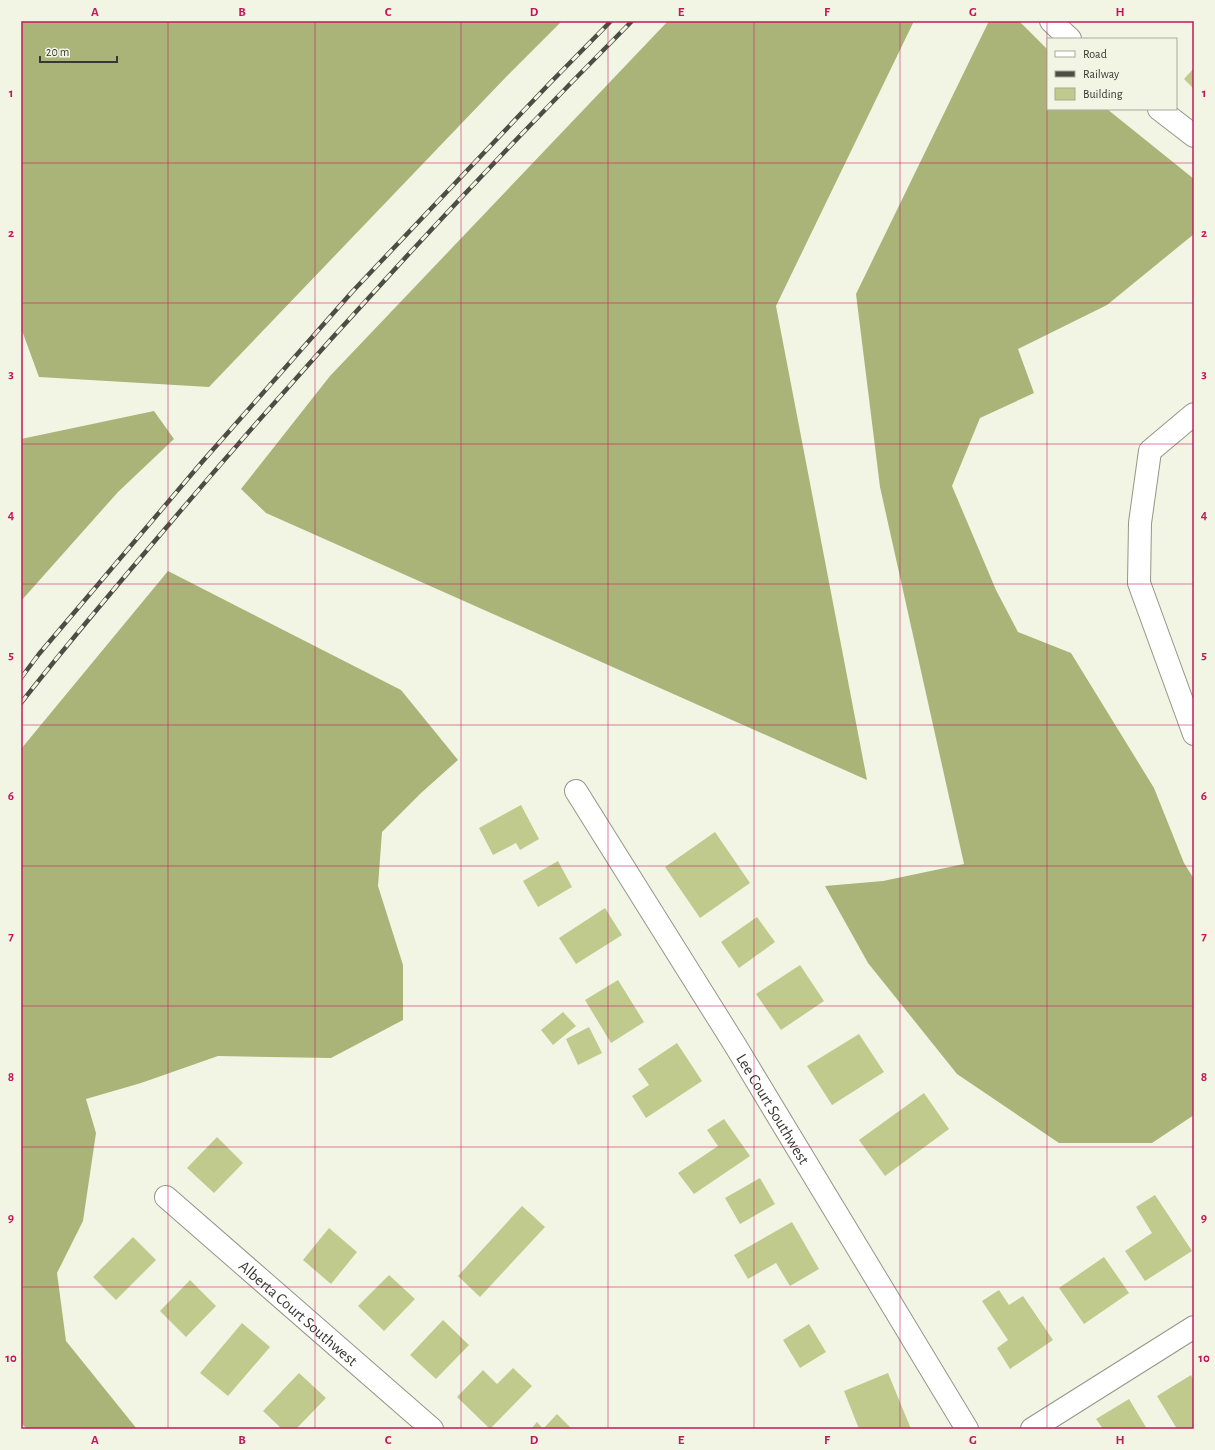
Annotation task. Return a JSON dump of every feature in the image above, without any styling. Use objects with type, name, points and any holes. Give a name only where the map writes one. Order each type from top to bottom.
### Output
[{"type":"street","points":[[1051,21],[1069,38]]},
{"type":"street","points":[[1159,110],[1194,136]]},
{"type":"street","points":[[1194,414],[1150,451],[1140,523],[1139,583],[1194,734]]},
{"type":"street","name":"Lee Court Southwest","points":[[576,790],[735,1045],[967,1429]]},
{"type":"street","name":"Alberta Court Southwest","points":[[166,1197],[432,1429]]},
{"type":"street","points":[[1032,1429],[1194,1327]]},
{"type":"green space","points":[[21,21],[562,21],[506,77],[209,387],[39,377],[21,328]]},
{"type":"green space","points":[[668,21],[914,21],[776,306],[867,780],[266,513],[241,489],[330,376]]},
{"type":"green space","points":[[989,21],[1019,21],[1047,49],[1047,110],[1108,110],[1194,179],[1194,234],[1107,305],[1018,349],[1034,393],[980,418],[952,486],[996,590],[1018,632],[1071,653],[1154,788],[1184,863],[1194,879],[1194,1115],[1152,1143],[1059,1143],[957,1074],[868,963],[825,886],[883,881],[964,864],[880,487],[856,294]]},
{"type":"green space","points":[[154,411],[174,439],[118,492],[21,601],[21,439]]},
{"type":"green space","points":[[168,571],[401,690],[458,760],[421,793],[382,832],[378,886],[403,965],[403,1020],[331,1058],[218,1056],[141,1083],[86,1099],[96,1133],[83,1221],[57,1273],[66,1341],[137,1429],[27,1429],[21,1423],[21,749]]},
{"type":"building","points":[[1194,68],[1194,89],[1184,79]]},
{"type":"building","points":[[521,805],[539,839],[520,850],[516,843],[493,855],[479,828]]},
{"type":"building","points":[[715,832],[750,883],[700,918],[665,867]]},
{"type":"building","points":[[558,861],[572,887],[538,907],[523,881]]},
{"type":"building","points":[[605,908],[622,935],[576,964],[559,938]]},
{"type":"building","points":[[757,917],[775,942],[739,968],[721,942]]},
{"type":"building","points":[[800,965],[824,1001],[781,1030],[756,994]]},
{"type":"building","points":[[618,980],[644,1022],[611,1043],[585,1000]]},
{"type":"building","points":[[563,1012],[576,1026],[553,1045],[541,1030]]},
{"type":"building","points":[[589,1027],[602,1053],[578,1065],[566,1039]]},
{"type":"building","points":[[859,1034],[884,1072],[832,1105],[807,1066]]},
{"type":"building","points":[[677,1043],[702,1081],[646,1118],[632,1096],[649,1085],[638,1069]]},
{"type":"building","points":[[924,1093],[949,1129],[885,1176],[859,1140]]},
{"type":"building","points":[[724,1119],[750,1156],[694,1194],[678,1173],[718,1146],[707,1130]]},
{"type":"building","points":[[217,1137],[243,1163],[214,1193],[187,1168]]},
{"type":"building","points":[[760,1178],[775,1204],[740,1224],[725,1198]]},
{"type":"building","points":[[1155,1195],[1192,1251],[1145,1281],[1125,1251],[1152,1233],[1136,1207]]},
{"type":"building","points":[[522,1206],[545,1227],[480,1297],[458,1276]]},
{"type":"building","points":[[792,1222],[819,1269],[790,1286],[776,1263],[748,1279],[734,1255]]},
{"type":"building","points":[[329,1228],[357,1252],[331,1284],[303,1260]]},
{"type":"building","points":[[133,1237],[156,1260],[116,1300],[93,1277]]},
{"type":"building","points":[[1104,1257],[1129,1293],[1084,1324],[1059,1288]]},
{"type":"building","points":[[389,1275],[415,1299],[384,1331],[358,1306]]},
{"type":"building","points":[[190,1280],[216,1306],[186,1337],[160,1311]]},
{"type":"building","points":[[999,1290],[1009,1305],[1023,1296],[1053,1340],[1010,1369],[997,1348],[1008,1340],[982,1301]]},
{"type":"building","points":[[443,1320],[469,1345],[436,1379],[410,1355]]},
{"type":"building","points":[[242,1323],[270,1347],[228,1396],[200,1373]]},
{"type":"building","points":[[809,1324],[826,1352],[800,1368],[783,1340]]},
{"type":"building","points":[[513,1368],[532,1386],[490,1429],[457,1397],[483,1370],[497,1384]]},
{"type":"building","points":[[299,1373],[326,1398],[296,1429],[282,1429],[263,1411]]},
{"type":"building","points":[[888,1373],[911,1429],[859,1429],[844,1391]]},
{"type":"building","points":[[1191,1375],[1194,1381],[1194,1429],[1177,1429],[1157,1396]]},
{"type":"building","points":[[1129,1399],[1147,1429],[1103,1429],[1096,1419]]},
{"type":"building","points":[[557,1414],[572,1429],[543,1429]]},
{"type":"building","points":[[537,1422],[543,1429],[531,1429]]},
{"type":"railway","points":[[21,678],[39,654],[202,462],[352,292],[550,83],[611,21]]},
{"type":"railway","points":[[21,703],[157,538],[287,388],[457,202],[632,21]]}]
